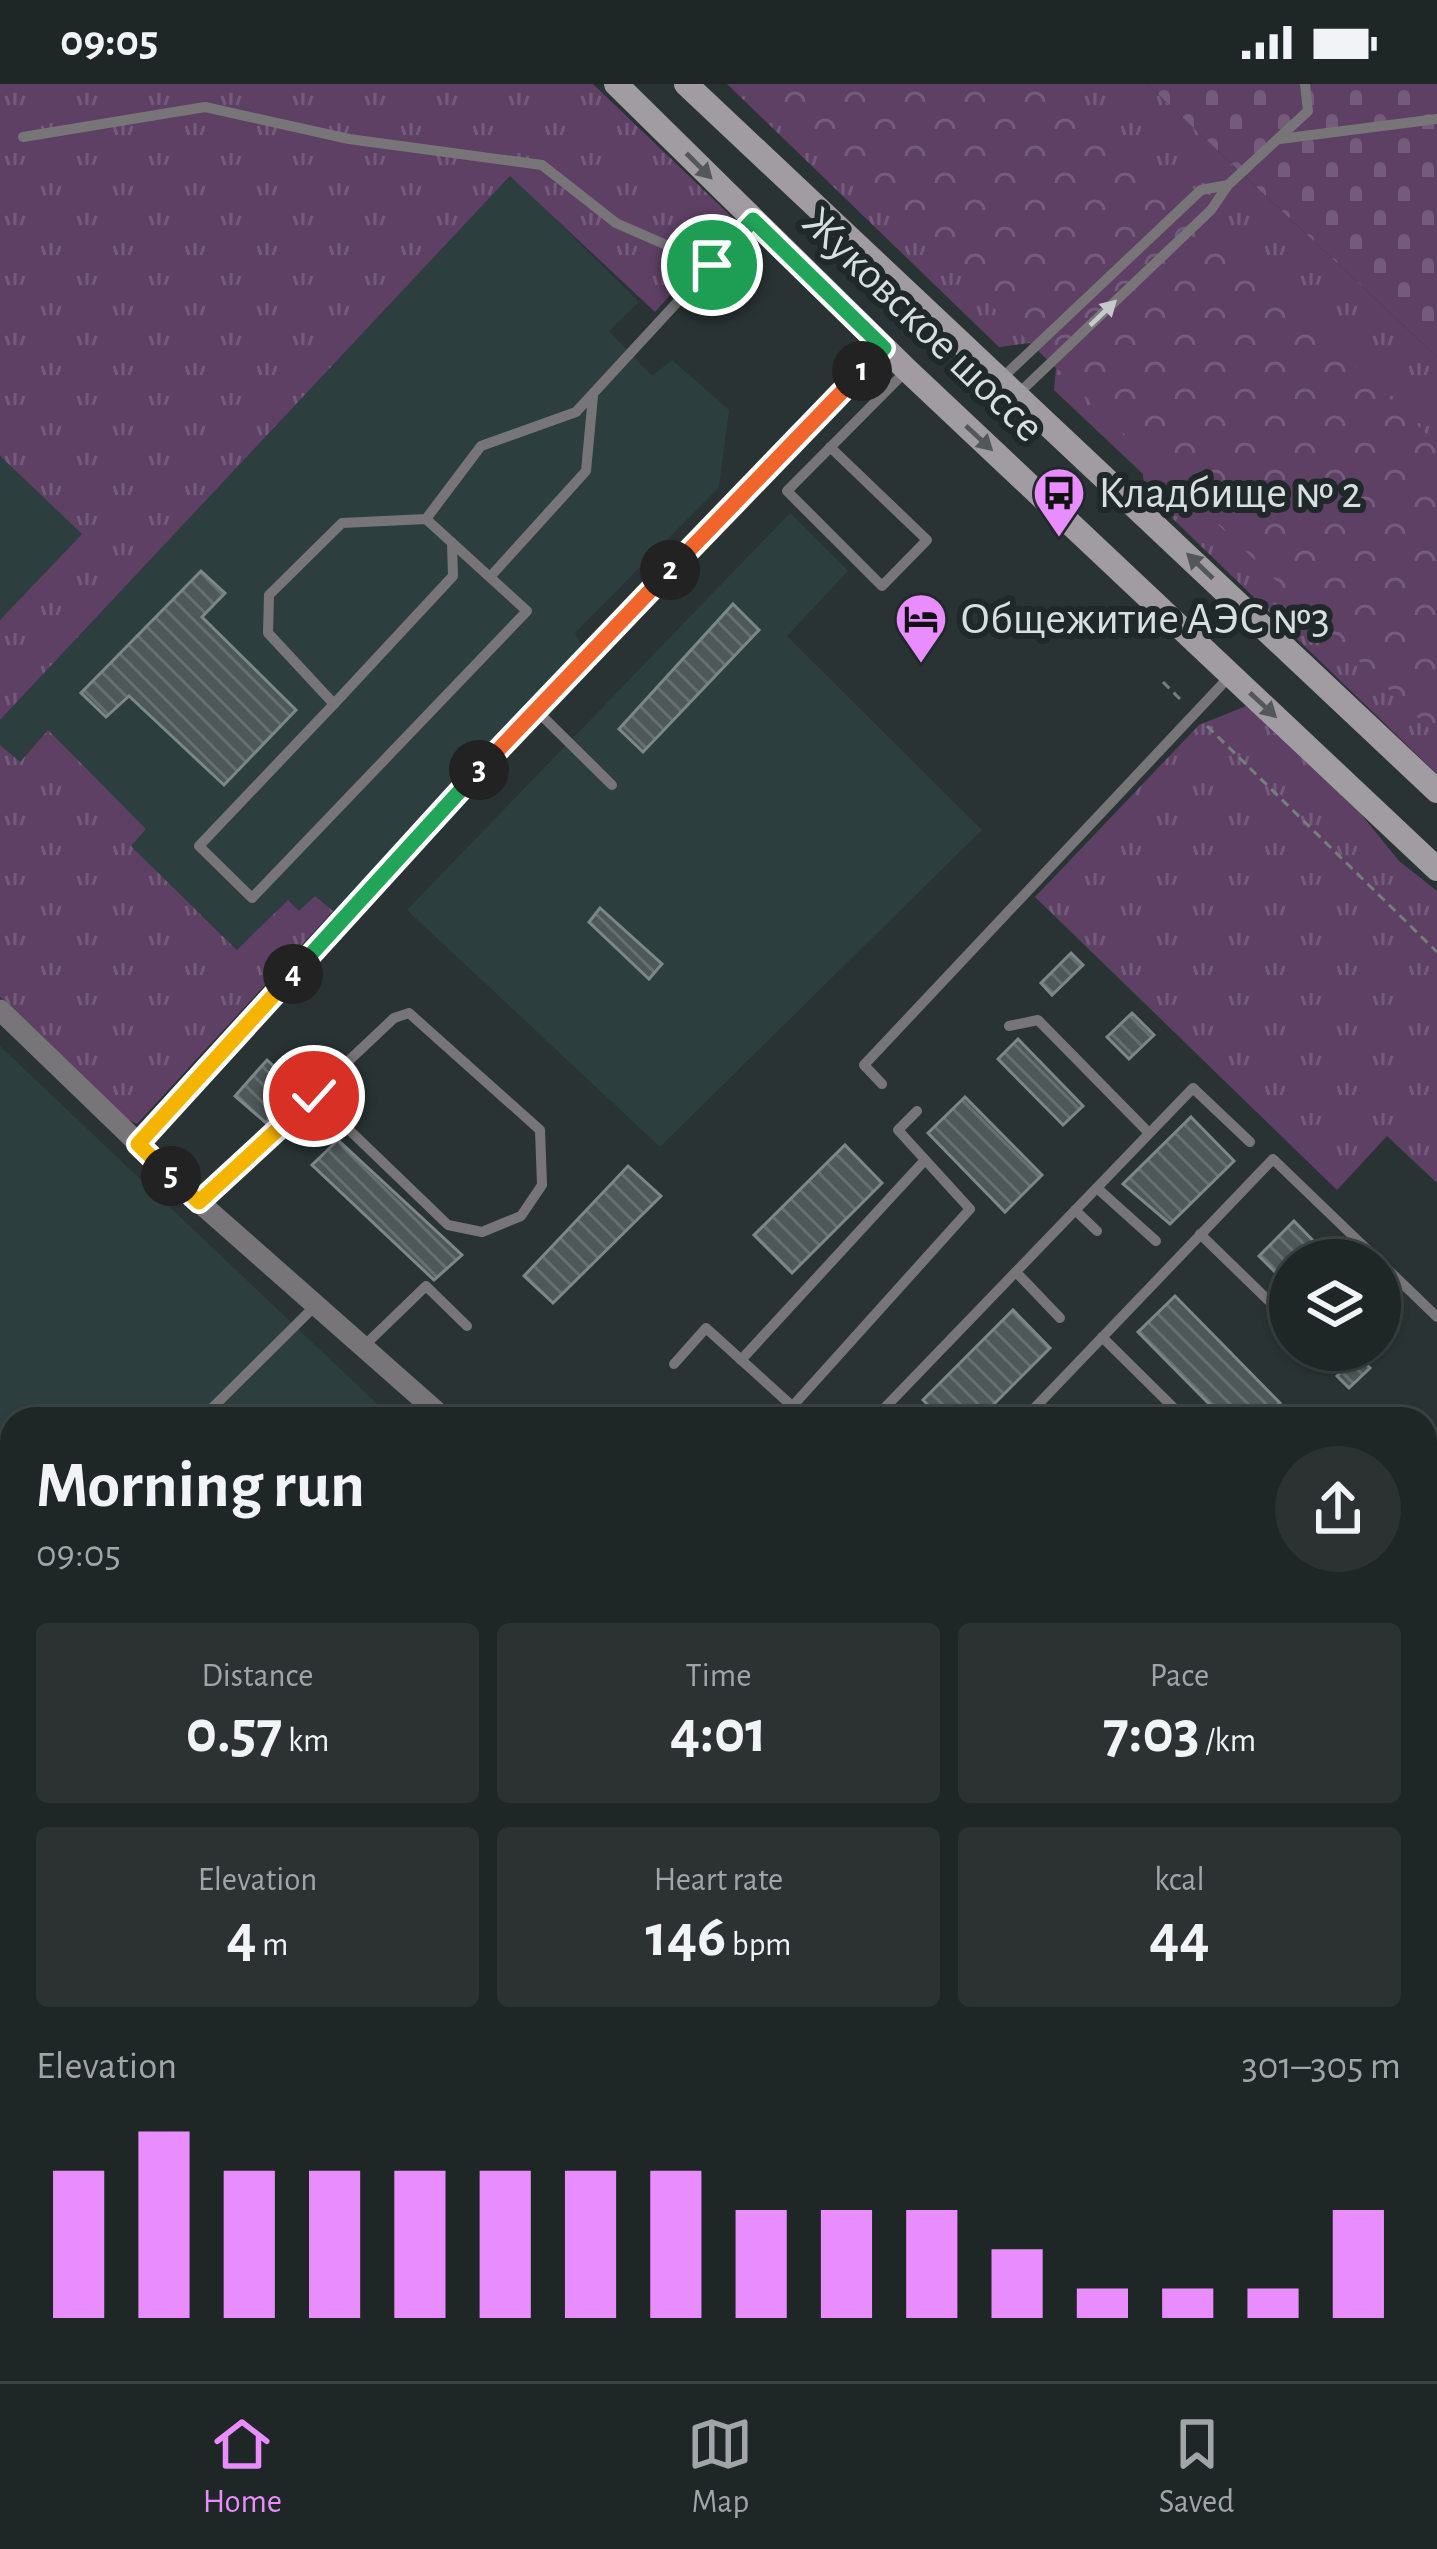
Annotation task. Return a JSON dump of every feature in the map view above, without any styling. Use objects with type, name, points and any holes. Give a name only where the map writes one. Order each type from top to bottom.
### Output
[{"type":"main road","name":"Жуковское шоссе","points":[[616,84],[907,370],[1437,869]]},
{"type":"main road","name":"Жуковское шоссе","points":[[686,84],[1437,791]]},
{"type":"street","points":[[0,1010],[199,1202],[432,1407]]},
{"type":"lane","points":[[1010,386],[1211,210],[1228,185],[1308,111],[1305,84]]},
{"type":"lane","points":[[23,137],[205,107],[350,139],[542,165],[616,223],[712,265]]},
{"type":"lane","points":[[1276,140],[1437,119]]},
{"type":"lane","points":[[1010,386],[1201,190],[1228,185]]},
{"type":"lane","points":[[426,519],[481,446],[577,412],[753,220]]},
{"type":"lane","points":[[138,1144],[536,709],[884,348]]},
{"type":"lane","points":[[830,447],[927,541],[881,586],[787,491],[907,370]]},
{"type":"lane","points":[[490,577],[586,471],[593,394]]},
{"type":"lane","points":[[334,704],[268,633],[269,596],[342,523],[426,519],[527,611],[251,898],[199,846],[334,704],[453,576],[452,543]]},
{"type":"lane","points":[[882,1084],[864,1065],[1231,675]]},
{"type":"lane","points":[[536,709],[612,785]]},
{"type":"lane","points":[[199,1202],[394,1018],[416,1016],[539,1130],[542,1185],[521,1216],[482,1232],[448,1225],[314,1096]]},
{"type":"lane","points":[[1009,1026],[1038,1020],[1149,1133]]},
{"type":"lane","points":[[886,1407],[1193,1088],[1250,1142]]},
{"type":"lane","points":[[674,1364],[706,1328],[792,1406],[970,1208],[898,1130],[917,1111]]},
{"type":"lane","points":[[1035,1407],[1273,1159],[1356,1239]]},
{"type":"lane","points":[[741,1360],[925,1160]]},
{"type":"lane","points":[[1096,1188],[1156,1241]]},
{"type":"lane","points":[[1075,1210],[1097,1232]]},
{"type":"lane","points":[[1200,1234],[1269,1300]]},
{"type":"lane","points":[[1016,1272],[1060,1318]]},
{"type":"lane","points":[[1401,1282],[1437,1317]]},
{"type":"lane","points":[[366,1344],[426,1286],[467,1326]]},
{"type":"lane","points":[[213,1407],[317,1304]]},
{"type":"lane","points":[[1102,1337],[1174,1407]]},
{"type":"path","points":[[1163,682],[1437,952]]},
{"type":"shaded area","points":[[511,175],[639,302],[609,331],[652,376],[672,360],[729,410],[719,487],[575,633],[585,651],[333,911],[315,896],[299,912],[287,900],[238,950],[131,846],[146,829],[47,731],[19,763],[0,745],[0,720]]},
{"type":"shaded area","points":[[0,456],[82,534],[0,620]]},
{"type":"shaded area","points":[[790,513],[848,571],[787,636],[982,830],[660,1147],[407,910]]},
{"type":"shaded area","points":[[0,1046],[380,1407],[0,1407]]},
{"type":"green space","points":[[0,84],[593,84],[736,221],[655,312],[510,176],[0,720],[0,620],[82,534],[0,456]]},
{"type":"green space","points":[[727,84],[1147,84],[1437,357],[1437,774],[1144,491],[1143,474],[1054,390],[1056,368],[1030,343],[999,347]]},
{"type":"green space","points":[[762,84],[1063,84],[1437,444],[1437,736]]},
{"type":"green space","points":[[1147,84],[1437,84],[1437,357]]},
{"type":"green space","points":[[1246,706],[1361,814],[1399,861],[1437,891],[1437,1183],[1387,1136],[1337,1190],[1035,897],[1199,725]]},
{"type":"green space","points":[[48,730],[146,829],[131,846],[237,950],[288,900],[299,911],[315,896],[333,911],[137,1124],[125,1118],[0,997],[0,745],[20,762]]},
{"type":"building","points":[[201,571],[225,593],[202,617],[296,710],[224,785],[129,696],[106,717],[81,693]]},
{"type":"building","points":[[733,604],[759,630],[643,752],[619,729]]},
{"type":"building","points":[[600,908],[662,964],[649,979],[589,922]]},
{"type":"building","points":[[1071,953],[1083,965],[1052,995],[1041,983]]},
{"type":"building","points":[[1132,1013],[1154,1035],[1129,1059],[1107,1037]]},
{"type":"building","points":[[1018,1039],[1083,1106],[1063,1125],[998,1059]]},
{"type":"building","points":[[267,1060],[297,1087],[266,1123],[235,1096]]},
{"type":"building","points":[[965,1097],[1042,1175],[1005,1212],[928,1133]]},
{"type":"building","points":[[1191,1117],[1234,1161],[1170,1224],[1123,1184]]},
{"type":"building","points":[[338,1140],[462,1255],[434,1280],[312,1165]]},
{"type":"building","points":[[845,1145],[882,1183],[792,1273],[754,1235]]},
{"type":"building","points":[[628,1166],[661,1196],[553,1303],[524,1276]]},
{"type":"building","points":[[1294,1221],[1312,1239],[1276,1239]]},
{"type":"building","points":[[1269,1246],[1269,1266],[1259,1256]]},
{"type":"building","points":[[1175,1296],[1280,1403],[1276,1407],[1212,1407],[1138,1332]]},
{"type":"building","points":[[1013,1310],[1050,1348],[991,1407],[930,1407],[923,1400]]},
{"type":"building","points":[[1342,1371],[1367,1371],[1349,1388],[1337,1376]]},
{"type":"place","name":"Кладбище № 2","points":[[1059,539]]},
{"type":"place","name":"Общежитие АЭС №3","points":[[921,665]]},
{"type":"route","points":[[314,1096],[199,1202],[138,1144],[536,709],[884,348],[753,220],[712,265]]}]
